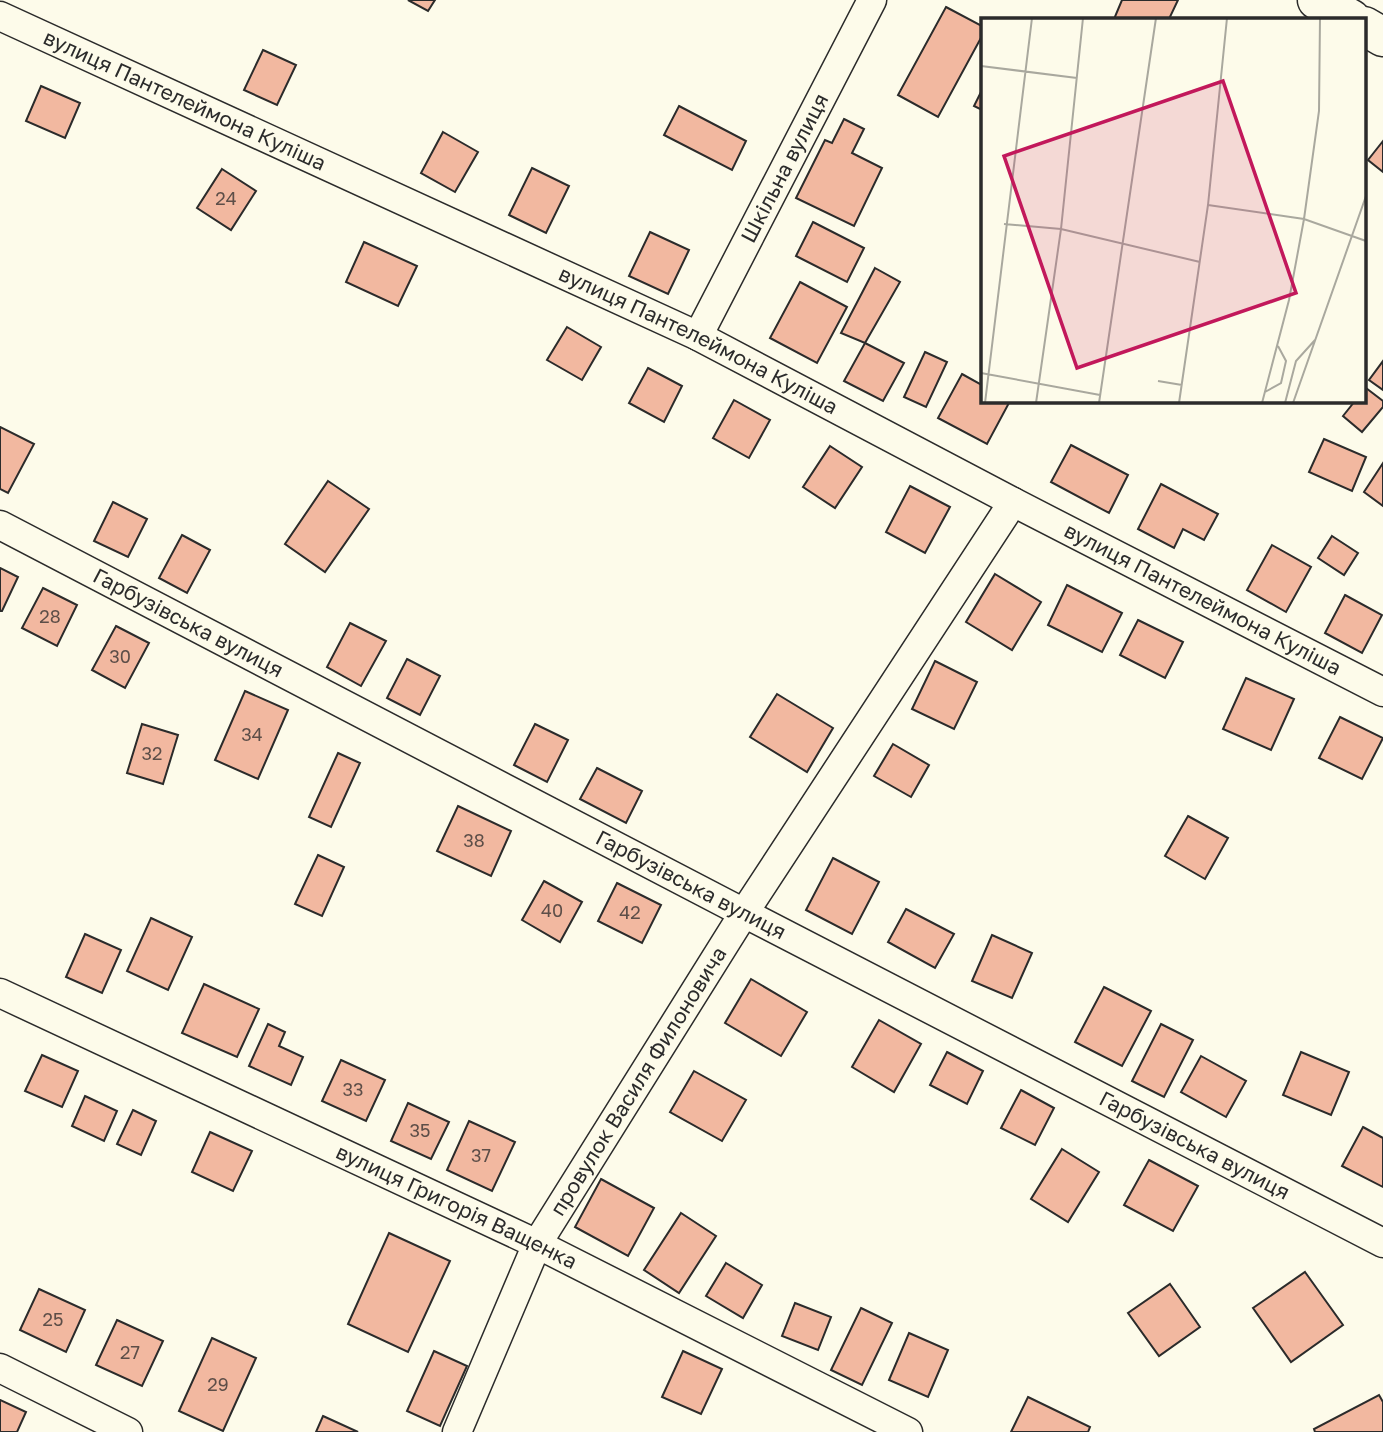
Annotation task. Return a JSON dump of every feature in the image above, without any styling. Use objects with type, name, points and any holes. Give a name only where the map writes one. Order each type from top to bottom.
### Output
[{"type":"main road","points":[[1317,0],[1349,18]]},
{"type":"main road","points":[[1366,27],[1383,37]]},
{"type":"street","name":"Шкільна вулиця","points":[[698,336],[872,0]]},
{"type":"street","name":"вулиця Пантелеймона Куліша","points":[[0,16],[698,336],[1383,692]]},
{"type":"street","name":"провулок Василя Филоновича","points":[[457,1432],[537,1244],[744,913],[1013,502]]},
{"type":"street","name":"Гарбузівська вулиця","points":[[0,525],[1383,1243]]},
{"type":"street","name":"вулиця Григорія Ващенка","points":[[0,993],[537,1244],[908,1432]]},
{"type":"street","points":[[0,1368],[128,1432]]},
{"type":"building","points":[[408,0],[435,0],[428,11]]},
{"type":"building","points":[[1122,0],[1178,0],[1169,18],[1114,18]]},
{"type":"building","points":[[946,7],[981,25],[981,38],[938,117],[898,95]]},
{"type":"building","points":[[263,50],[296,65],[277,105],[244,90]]},
{"type":"building","points":[[41,86],[80,103],[65,138],[26,121]]},
{"type":"building","points":[[981,92],[981,110],[974,106]]},
{"type":"building","points":[[679,106],[746,141],[732,170],[664,135]]},
{"type":"building","points":[[844,119],[864,129],[852,153],[882,168],[854,226],[796,198],[825,140],[832,143]]},
{"type":"building","points":[[443,132],[478,152],[455,192],[421,173]]},
{"type":"building","points":[[1383,141],[1383,172],[1368,160]]},
{"type":"building","points":[[532,168],[569,186],[546,233],[509,215]]},
{"type":"building","points":[[222,169],[256,191],[231,230],[197,208]]},
{"type":"building","points":[[813,222],[864,248],[847,282],[796,256]]},
{"type":"building","points":[[650,232],[689,250],[668,294],[629,276]]},
{"type":"building","points":[[364,242],[417,266],[398,306],[346,282]]},
{"type":"building","points":[[875,268],[900,282],[865,343],[841,333]]},
{"type":"building","points":[[800,282],[847,307],[817,363],[770,338]]},
{"type":"building","points":[[567,327],[601,347],[582,380],[547,360]]},
{"type":"building","points":[[865,343],[904,363],[883,401],[844,381]]},
{"type":"building","points":[[925,352],[947,362],[926,407],[904,397]]},
{"type":"building","points":[[1383,361],[1383,390],[1369,380]]},
{"type":"building","points":[[648,368],[682,386],[664,422],[629,403]]},
{"type":"building","points":[[962,374],[981,384],[981,402],[1009,402],[987,444],[938,418]]},
{"type":"building","points":[[1366,388],[1383,401],[1383,407],[1362,432],[1343,416],[1354,402],[1366,402]]},
{"type":"building","points":[[734,400],[770,420],[749,458],[713,438]]},
{"type":"building","points":[[0,427],[34,444],[8,493],[0,489]]},
{"type":"building","points":[[1324,439],[1366,457],[1352,491],[1309,472]]},
{"type":"building","points":[[1071,445],[1128,475],[1109,513],[1051,482]]},
{"type":"building","points":[[830,446],[862,467],[835,508],[803,487]]},
{"type":"building","points":[[1383,463],[1383,506],[1364,492]]},
{"type":"building","points":[[328,481],[369,509],[325,572],[285,544]]},
{"type":"building","points":[[1161,484],[1218,514],[1204,540],[1183,529],[1174,548],[1138,529]]},
{"type":"building","points":[[910,486],[950,507],[925,553],[886,532]]},
{"type":"building","points":[[113,502],[147,519],[128,557],[94,541]]},
{"type":"building","points":[[182,535],[210,550],[187,593],[159,578]]},
{"type":"building","points":[[1332,536],[1358,553],[1344,575],[1318,558]]},
{"type":"building","points":[[1272,545],[1311,567],[1286,612],[1247,590]]},
{"type":"building","points":[[0,568],[18,577],[2,611],[0,611]]},
{"type":"building","points":[[995,574],[1041,602],[1012,650],[966,622]]},
{"type":"building","points":[[1067,585],[1122,613],[1102,652],[1048,625]]},
{"type":"building","points":[[43,588],[77,605],[57,646],[22,628]]},
{"type":"building","points":[[1345,595],[1382,615],[1362,653],[1325,633]]},
{"type":"building","points":[[1138,620],[1183,642],[1165,678],[1120,655]]},
{"type":"building","points":[[350,623],[386,641],[361,686],[327,667]]},
{"type":"building","points":[[116,626],[149,643],[125,688],[92,670]]},
{"type":"building","points":[[407,659],[440,676],[420,715],[387,698]]},
{"type":"building","points":[[935,661],[977,682],[954,729],[912,709]]},
{"type":"building","points":[[1246,678],[1294,699],[1271,750],[1223,729]]},
{"type":"building","points":[[245,691],[288,710],[258,779],[215,760]]},
{"type":"building","points":[[777,694],[833,728],[807,772],[750,737]]},
{"type":"building","points":[[1340,717],[1383,738],[1362,779],[1319,758]]},
{"type":"building","points":[[142,724],[178,735],[163,784],[127,773]]},
{"type":"building","points":[[535,724],[568,740],[547,782],[514,765]]},
{"type":"building","points":[[893,744],[929,765],[911,797],[874,776]]},
{"type":"building","points":[[338,753],[360,763],[331,827],[309,817]]},
{"type":"building","points":[[597,768],[642,791],[626,823],[580,799]]},
{"type":"building","points":[[458,806],[511,831],[491,876],[437,851]]},
{"type":"building","points":[[1188,816],[1228,838],[1205,879],[1165,856]]},
{"type":"building","points":[[318,855],[344,867],[322,916],[295,904]]},
{"type":"building","points":[[833,858],[879,882],[852,934],[806,910]]},
{"type":"building","points":[[544,881],[582,902],[560,942],[522,920]]},
{"type":"building","points":[[617,883],[661,905],[642,943],[598,921]]},
{"type":"building","points":[[906,909],[954,934],[935,968],[888,942]]},
{"type":"building","points":[[151,918],[192,937],[168,990],[127,971]]},
{"type":"building","points":[[85,934],[121,950],[102,993],[66,977]]},
{"type":"building","points":[[992,935],[1032,953],[1012,998],[972,981]]},
{"type":"building","points":[[751,979],[807,1012],[781,1056],[725,1023]]},
{"type":"building","points":[[204,984],[259,1009],[237,1057],[182,1033]]},
{"type":"building","points":[[1104,987],[1151,1011],[1122,1066],[1075,1042]]},
{"type":"building","points":[[879,1020],[921,1044],[894,1092],[852,1067]]},
{"type":"building","points":[[268,1024],[285,1032],[279,1046],[303,1057],[291,1085],[249,1066]]},
{"type":"building","points":[[1161,1024],[1193,1040],[1164,1097],[1132,1081]]},
{"type":"building","points":[[947,1052],[983,1071],[967,1104],[930,1085]]},
{"type":"building","points":[[1301,1052],[1349,1072],[1331,1115],[1283,1095]]},
{"type":"building","points":[[42,1055],[78,1071],[62,1107],[25,1091]]},
{"type":"building","points":[[1201,1056],[1246,1081],[1226,1117],[1181,1092]]},
{"type":"building","points":[[341,1060],[385,1080],[366,1121],[322,1101]]},
{"type":"building","points":[[694,1071],[746,1100],[722,1141],[670,1112]]},
{"type":"building","points":[[1021,1090],[1054,1108],[1035,1145],[1001,1128]]},
{"type":"building","points":[[85,1096],[117,1111],[104,1141],[72,1126]]},
{"type":"building","points":[[408,1103],[449,1122],[431,1159],[391,1141]]},
{"type":"building","points":[[133,1110],[156,1121],[141,1155],[117,1144]]},
{"type":"building","points":[[469,1121],[515,1142],[492,1191],[447,1170]]},
{"type":"building","points":[[1363,1127],[1383,1138],[1383,1187],[1342,1166]]},
{"type":"building","points":[[210,1132],[252,1151],[233,1191],[192,1172]]},
{"type":"building","points":[[1062,1149],[1099,1172],[1068,1222],[1031,1199]]},
{"type":"building","points":[[1149,1160],[1198,1186],[1173,1231],[1124,1205]]},
{"type":"building","points":[[601,1179],[654,1208],[628,1256],[575,1227]]},
{"type":"building","points":[[681,1213],[716,1236],[679,1293],[644,1270]]},
{"type":"building","points":[[389,1233],[450,1261],[408,1352],[348,1324]]},
{"type":"building","points":[[726,1263],[762,1285],[743,1318],[706,1296]]},
{"type":"building","points":[[1305,1272],[1343,1325],[1291,1362],[1253,1308]]},
{"type":"building","points":[[1170,1284],[1200,1327],[1159,1356],[1128,1313]]},
{"type":"building","points":[[39,1289],[85,1310],[66,1352],[20,1330]]},
{"type":"building","points":[[795,1303],[831,1317],[818,1350],[782,1336]]},
{"type":"building","points":[[861,1308],[892,1323],[862,1385],[831,1370]]},
{"type":"building","points":[[117,1320],[163,1341],[142,1386],[96,1365]]},
{"type":"building","points":[[909,1333],[948,1350],[928,1397],[889,1380]]},
{"type":"building","points":[[212,1338],[256,1358],[223,1431],[179,1411]]},
{"type":"building","points":[[434,1351],[467,1366],[440,1426],[407,1411]]},
{"type":"building","points":[[683,1351],[722,1369],[701,1414],[662,1397]]},
{"type":"building","points":[[1379,1395],[1383,1402],[1383,1432],[1315,1432],[1314,1429]]},
{"type":"building","points":[[1028,1397],[1090,1427],[1088,1432],[1011,1432]]},
{"type":"building","points":[[0,1400],[26,1412],[17,1432],[0,1432]]},
{"type":"building","points":[[323,1416],[358,1432],[316,1432]]}]
